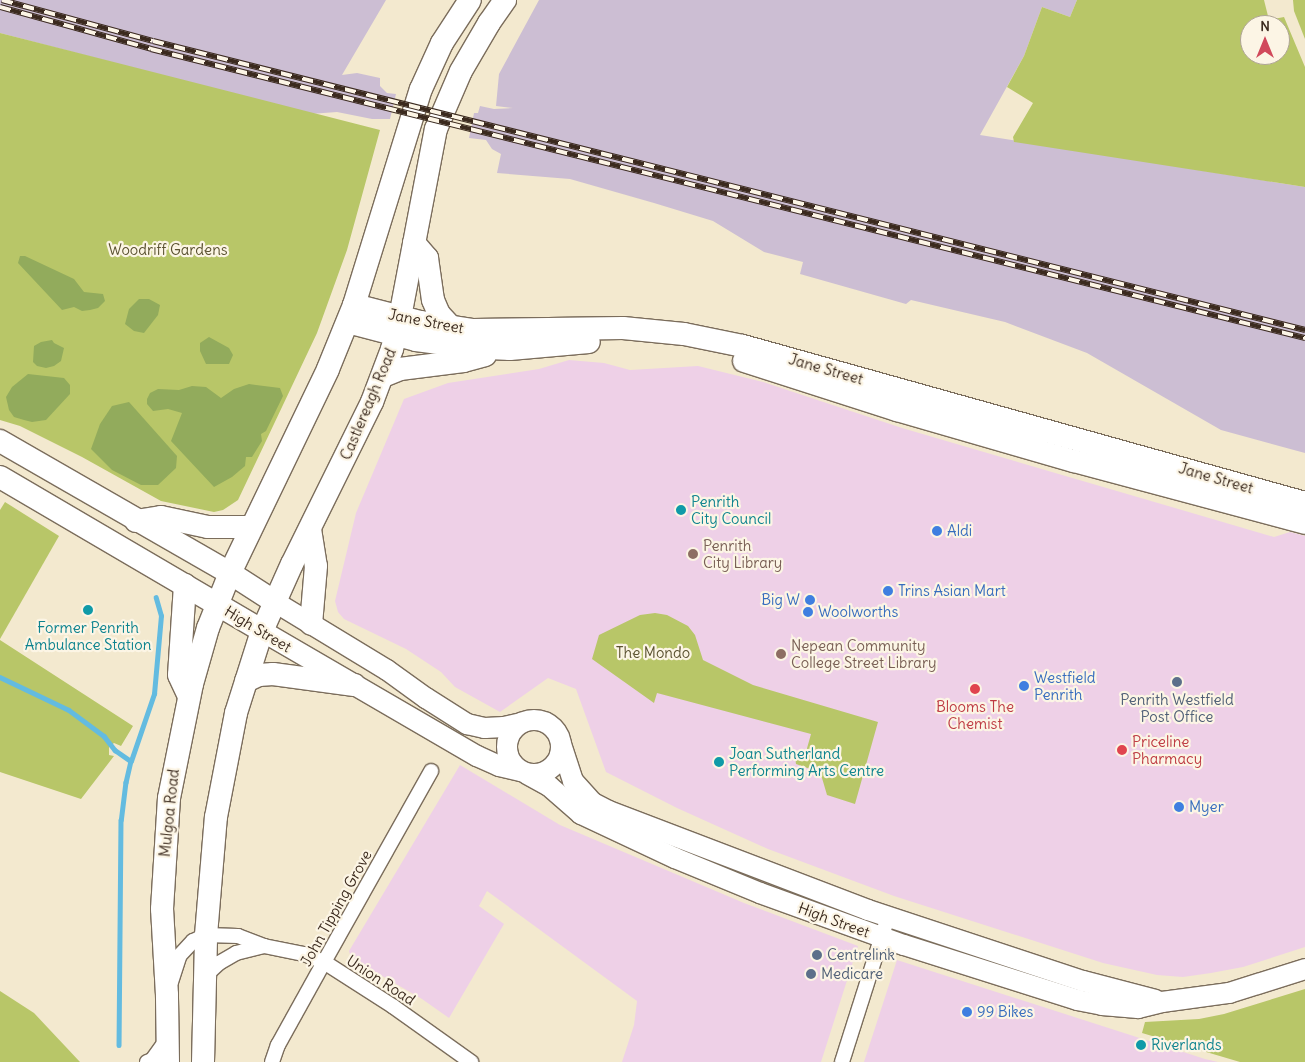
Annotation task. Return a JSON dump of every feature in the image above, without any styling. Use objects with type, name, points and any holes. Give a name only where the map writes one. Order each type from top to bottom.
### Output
[{"type":"main road","points":[[230,573],[328,369],[349,320],[421,89],[450,29],[470,0]]},
{"type":"main road","name":"Castlereagh Road","points":[[262,632],[356,437],[382,376],[398,326],[433,141],[440,118],[473,49],[505,0]]},
{"type":"main road","points":[[414,244],[427,258],[433,300],[439,314],[452,328]]},
{"type":"main road","name":"Jane Street","points":[[349,320],[398,326],[493,331],[589,327],[623,328],[684,334],[735,344],[1305,503]]},
{"type":"main road","name":"Jane Street","points":[[398,326],[445,345],[510,349],[593,341],[621,341],[662,344],[727,356],[897,410],[1045,453],[1305,523]]},
{"type":"main road","points":[[382,376],[400,368],[463,361],[510,349]]},
{"type":"main road","points":[[0,441],[136,521],[230,573],[388,670],[426,698],[467,724],[485,728],[504,727],[521,723],[534,720],[548,724],[558,734],[561,744],[559,759],[555,765],[542,774],[523,773],[509,759],[506,743],[509,735],[521,723]]},
{"type":"main road","name":"High Street","points":[[0,477],[354,686],[477,756],[499,766],[523,773],[549,786],[581,814],[675,858],[760,893],[882,938],[1077,1000],[1102,1005],[1138,1008],[1162,1002],[1229,993],[1305,969]]},
{"type":"main road","points":[[136,521],[161,517],[208,527],[251,527]]},
{"type":"main road","points":[[310,529],[316,566],[311,624]]},
{"type":"main road","name":"Mulgoa Road","points":[[168,1062],[167,995],[162,909],[164,839],[175,758],[189,696],[217,604],[230,573]]},
{"type":"main road","points":[[185,585],[179,675],[189,696]]},
{"type":"main road","points":[[203,1062],[206,935],[212,856],[222,782],[229,743],[262,632]]},
{"type":"main road","points":[[246,681],[259,675],[273,674],[354,686]]},
{"type":"main road","name":"High Street","points":[[561,744],[573,781],[593,802],[609,811],[888,917],[1084,981],[1162,1002]]},
{"type":"street","name":"John Tipping Grove","points":[[272,1062],[278,1044],[431,771]]},
{"type":"street","points":[[842,1062],[888,917]]},
{"type":"street","name":"Union Road","points":[[206,935],[238,936],[264,946],[304,954],[324,962],[394,1007],[471,1062]]},
{"type":"street","points":[[167,995],[180,955],[193,941],[206,935]]},
{"type":"street","name":"Union Road","points":[[204,978],[219,963],[236,953],[264,946]]},
{"type":"street","points":[[146,1062],[152,1060],[167,1039]]},
{"type":"shaded area","points":[[0,0],[386,0],[342,75],[357,73],[380,78],[380,86],[387,93],[396,94],[390,119],[372,119],[337,112],[310,114],[0,33]]},
{"type":"shaded area","points":[[539,0],[1077,0],[1070,17],[1042,7],[1024,56],[980,135],[1305,187],[1305,453],[1221,430],[1087,353],[1005,322],[911,300],[906,304],[800,274],[803,262],[764,252],[713,221],[654,203],[570,179],[497,173],[501,154],[492,149],[486,140],[469,138],[474,113],[478,113],[480,106],[494,109],[513,108],[496,106],[499,74]]},
{"type":"shaded area","points":[[569,360],[604,363],[630,370],[698,366],[763,382],[902,428],[1274,537],[1290,532],[1305,536],[1305,947],[1243,967],[1183,977],[1157,975],[1103,963],[894,896],[768,849],[677,808],[606,772],[576,689],[548,678],[500,712],[455,687],[441,672],[406,649],[344,619],[338,612],[335,601],[356,513],[404,399],[448,383],[539,369]]},
{"type":"shaded area","points":[[460,765],[560,825],[744,903],[858,946],[821,1062],[622,1062],[634,1025],[637,1001],[487,891],[479,906],[504,924],[449,1018],[422,999],[351,958],[349,951]]},
{"type":"shaded area","points":[[897,960],[1205,1059],[1218,1062],[864,1062]]},
{"type":"green space","points":[[1077,0],[1264,0],[1268,15],[1240,15],[1240,65],[1290,65],[1290,31],[1305,67],[1305,187],[1014,142],[1013,137],[1033,103],[1007,87],[1024,56],[1042,7],[1070,17]]},
{"type":"green space","points":[[1293,0],[1305,0],[1305,39],[1294,11]]},
{"type":"green space","name":"Woodriff Gardens","points":[[0,33],[380,130],[347,250],[317,333],[238,500],[223,510],[214,512],[161,501],[82,457],[20,426],[0,420]]},
{"type":"green space","points":[[20,256],[25,256],[74,279],[84,292],[103,294],[105,301],[98,308],[90,310],[82,311],[74,307],[62,310],[18,263]]},
{"type":"green space","points":[[139,299],[149,299],[160,305],[158,315],[144,333],[134,331],[125,324],[129,309]]},
{"type":"green space","points":[[209,337],[229,348],[233,355],[229,364],[206,364],[200,351],[200,343]]},
{"type":"green space","points":[[52,340],[64,348],[61,361],[54,366],[46,368],[37,366],[33,362],[34,346],[41,342]]},
{"type":"green space","points":[[28,374],[64,378],[70,385],[70,394],[46,420],[32,422],[24,420],[14,417],[9,410],[6,397],[12,387]]},
{"type":"green space","points":[[249,384],[280,388],[283,396],[266,431],[261,434],[262,441],[252,457],[246,457],[245,466],[232,477],[214,487],[171,441],[182,413],[168,409],[153,411],[147,404],[147,399],[150,393],[158,389],[179,390],[192,386],[206,387],[221,398],[234,389]]},
{"type":"green space","points":[[129,402],[177,456],[176,468],[158,485],[141,485],[112,470],[91,449],[100,424],[112,406]]},
{"type":"green space","points":[[5,502],[59,536],[0,639],[0,510]]},
{"type":"green space","name":"The Mondo","points":[[655,613],[667,615],[688,626],[695,635],[703,660],[753,685],[878,722],[855,804],[827,795],[822,778],[816,771],[796,764],[795,757],[804,759],[811,734],[657,693],[654,703],[592,659],[599,635],[640,615]]},
{"type":"green space","points":[[0,640],[133,726],[121,746],[114,743],[109,747],[109,755],[114,756],[81,799],[0,772]]},
{"type":"green space","points":[[1305,989],[1305,1062],[1240,1062],[1142,1033],[1145,1022],[1199,1019],[1224,1014]]},
{"type":"green space","points":[[0,991],[34,1013],[80,1062],[0,1062]]},
{"type":"waterway","points":[[131,761],[154,694],[161,616],[156,598]]},
{"type":"waterway","points":[[0,677],[69,710],[104,736],[115,750],[131,761],[121,820],[119,1045]]},
{"type":"railway","points":[[2,0],[153,41],[1305,330]]},
{"type":"railway","points":[[0,7],[151,49],[1305,338]]},
{"type":"place","name":"Penrith City Council","points":[[681,510]]},
{"type":"place","name":"Aldi","points":[[937,531]]},
{"type":"place","name":"Penrith City Library","points":[[693,554]]},
{"type":"place","name":"Trins Asian Mart","points":[[888,591]]},
{"type":"place","name":"Big W","points":[[810,600]]},
{"type":"place","name":"Former Penrith Ambulance Station","points":[[88,610]]},
{"type":"place","name":"Woolworths","points":[[808,612]]},
{"type":"place","name":"Nepean Community College Street Library","points":[[781,654]]},
{"type":"place","name":"Penrith Westfield Post Office","points":[[1177,682]]},
{"type":"place","name":"Westfield Penrith","points":[[1024,686]]},
{"type":"place","name":"Blooms The Chemist","points":[[975,689]]},
{"type":"place","name":"Priceline Pharmacy","points":[[1122,750]]},
{"type":"place","name":"Joan Sutherland Performing Arts Centre","points":[[719,762]]},
{"type":"place","name":"Myer","points":[[1179,807]]},
{"type":"place","name":"Centrelink","points":[[817,955]]},
{"type":"place","name":"Medicare","points":[[811,974]]},
{"type":"place","name":"99 Bikes","points":[[967,1012]]},
{"type":"place","name":"Riverlands","points":[[1141,1045]]}]
